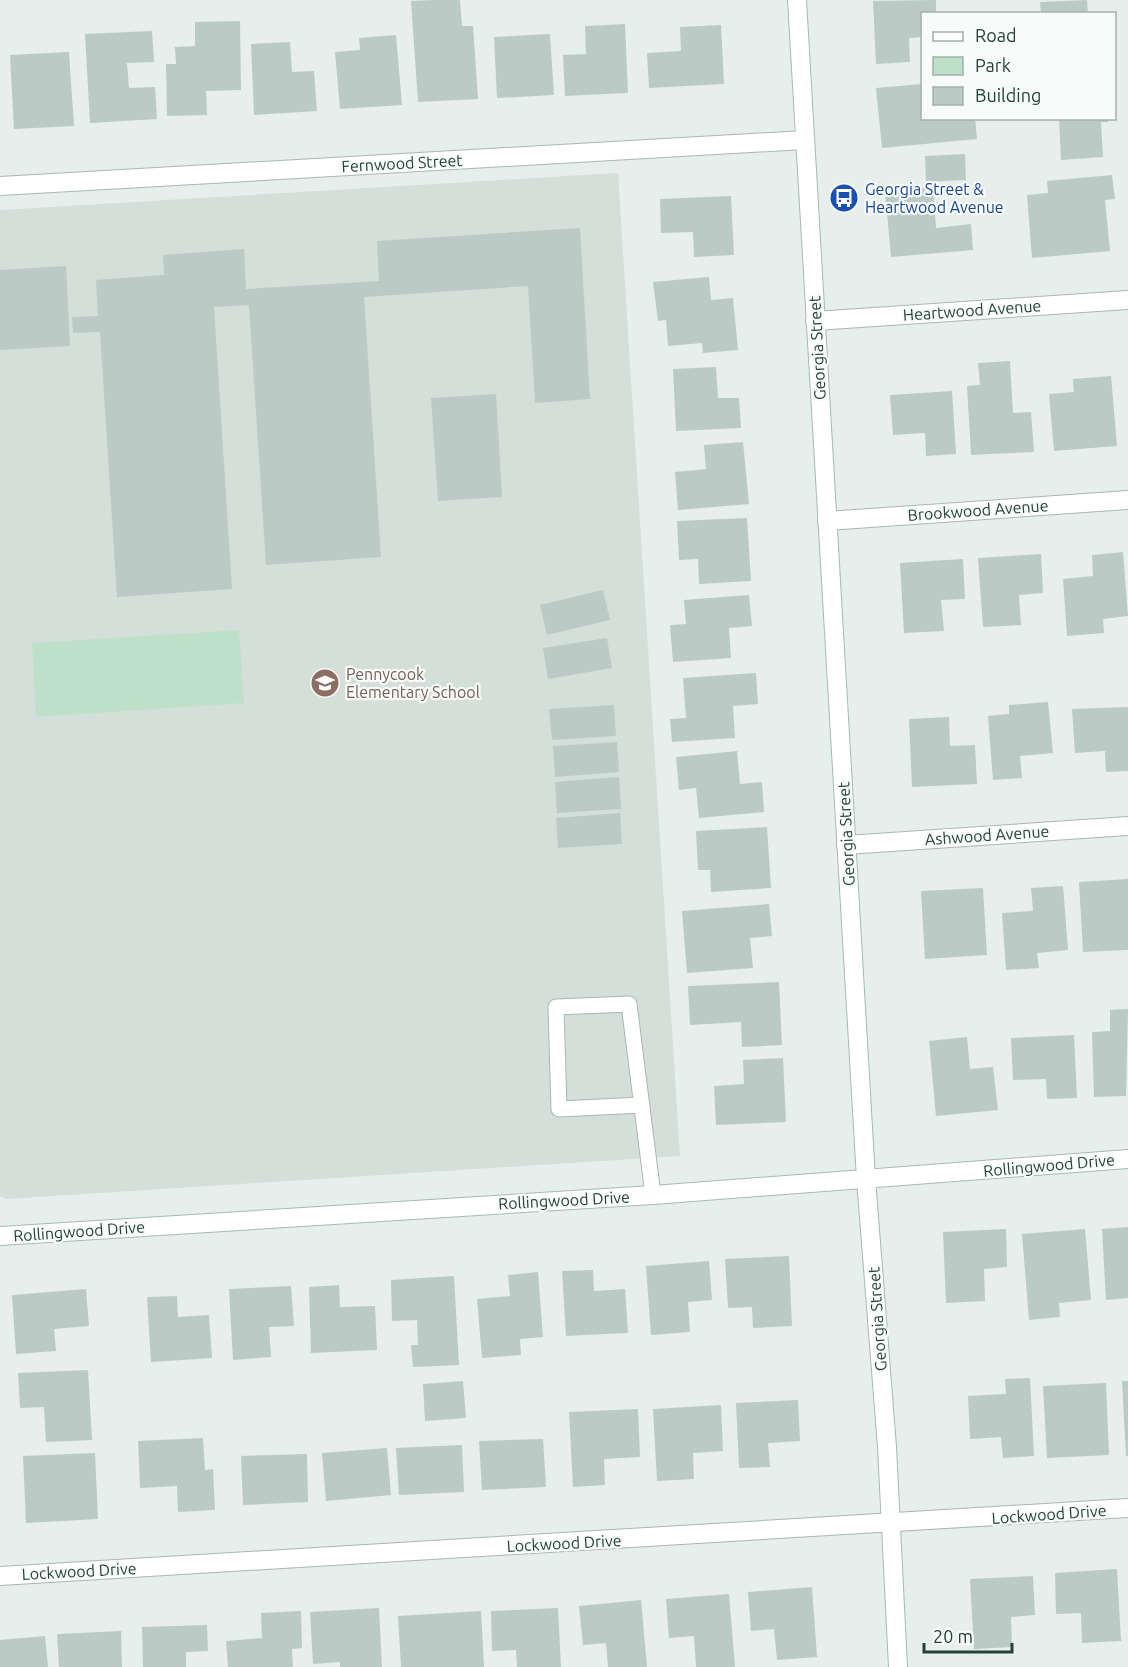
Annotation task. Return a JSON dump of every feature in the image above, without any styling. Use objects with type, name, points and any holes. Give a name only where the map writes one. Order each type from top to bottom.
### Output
[{"type":"street","name":"Georgia Street","points":[[796,0],[866,1179],[891,1524],[898,1667]]},
{"type":"street","name":"Fernwood Street","points":[[0,186],[805,140]]},
{"type":"street","name":"Heartwood Avenue","points":[[815,321],[1128,300]]},
{"type":"street","name":"Brookwood Avenue","points":[[827,521],[1128,500]]},
{"type":"street","name":"Ashwood Avenue","points":[[846,845],[1128,826]]},
{"type":"street","name":"Rollingwood Drive","points":[[0,1236],[653,1195],[1128,1159]]},
{"type":"street","name":"Lockwood Drive","points":[[0,1576],[1128,1508]]},
{"type":"lane","points":[[642,1105],[559,1109],[556,1007],[629,1004],[642,1105],[653,1195]]},
{"type":"shaded area","name":"Pennycook Elementary School","points":[[618,173],[680,1156],[6,1199],[0,1196],[0,210]]},
{"type":"green space","points":[[239,630],[244,703],[36,717],[32,643]]},
{"type":"building","points":[[460,0],[462,26],[473,26],[478,99],[418,102],[411,1]]},
{"type":"building","points":[[936,0],[936,12],[921,12],[921,37],[909,38],[910,62],[876,64],[873,1]]},
{"type":"building","points":[[1087,0],[1088,12],[1041,12],[1040,2]]},
{"type":"building","points":[[240,21],[241,90],[206,91],[207,115],[167,116],[166,64],[176,64],[175,47],[195,46],[195,22]]},
{"type":"building","points":[[625,24],[628,93],[565,96],[563,55],[586,54],[585,26]]},
{"type":"building","points":[[721,25],[724,84],[649,88],[647,53],[681,51],[680,27]]},
{"type":"building","points":[[152,31],[154,62],[127,63],[129,88],[155,87],[157,119],[90,123],[85,34]]},
{"type":"building","points":[[550,34],[554,95],[497,98],[494,37]]},
{"type":"building","points":[[396,35],[402,105],[340,109],[335,52],[360,50],[359,38]]},
{"type":"building","points":[[290,42],[292,72],[314,71],[317,111],[254,115],[251,44]]},
{"type":"building","points":[[69,52],[74,126],[14,129],[10,55]]},
{"type":"building","points":[[921,84],[921,120],[975,120],[977,139],[882,148],[876,88]]},
{"type":"building","points":[[1059,120],[1108,120],[1108,122],[1101,122],[1103,157],[1061,160]]},
{"type":"building","points":[[965,154],[966,180],[926,182],[925,156]]},
{"type":"building","points":[[1112,175],[1115,199],[1105,200],[1110,251],[1032,258],[1027,195],[1048,193],[1047,181]]},
{"type":"building","points":[[933,187],[936,228],[971,224],[973,250],[891,257],[885,191]]},
{"type":"building","points":[[731,196],[734,255],[694,257],[693,232],[661,233],[660,199]]},
{"type":"building","points":[[580,228],[590,399],[535,403],[528,286],[364,297],[381,557],[266,565],[249,305],[214,307],[232,589],[117,597],[100,332],[73,333],[72,317],[98,316],[96,280],[164,275],[163,255],[244,249],[246,289],[379,281],[377,241]]},
{"type":"building","points":[[66,266],[70,346],[0,350],[0,270]]},
{"type":"building","points":[[709,277],[711,300],[733,298],[738,350],[703,353],[702,343],[668,346],[666,320],[658,321],[653,282]]},
{"type":"building","points":[[1010,361],[1013,413],[1031,412],[1034,452],[971,455],[967,386],[980,385],[978,363]]},
{"type":"building","points":[[716,367],[718,398],[739,398],[741,428],[676,431],[673,369]]},
{"type":"building","points":[[1111,376],[1117,446],[1054,451],[1049,394],[1074,392],[1073,379]]},
{"type":"building","points":[[952,391],[956,454],[926,456],[925,433],[893,435],[890,395]]},
{"type":"building","points":[[496,394],[502,497],[438,501],[431,398]]},
{"type":"building","points":[[743,442],[749,504],[678,510],[675,472],[706,469],[704,445]]},
{"type":"building","points":[[747,518],[751,581],[699,584],[698,559],[679,560],[677,521]]},
{"type":"building","points":[[1123,552],[1128,616],[1103,619],[1104,633],[1067,636],[1063,579],[1093,576],[1092,555]]},
{"type":"building","points":[[1041,554],[1043,593],[1019,595],[1021,625],[983,627],[978,558]]},
{"type":"building","points":[[963,559],[965,599],[941,600],[944,631],[904,633],[900,563]]},
{"type":"building","points":[[603,590],[610,620],[547,635],[540,605]]},
{"type":"building","points":[[749,595],[752,626],[729,628],[731,658],[673,662],[670,625],[686,624],[684,600]]},
{"type":"building","points":[[607,638],[612,668],[548,679],[543,648]]},
{"type":"building","points":[[756,673],[758,704],[733,706],[735,738],[672,742],[670,719],[686,718],[683,678]]},
{"type":"building","points":[[1048,702],[1053,753],[1020,756],[1022,778],[993,780],[988,716],[1009,714],[1009,705]]},
{"type":"building","points":[[614,705],[616,736],[552,740],[549,709]]},
{"type":"building","points":[[1128,707],[1128,771],[1106,772],[1105,751],[1075,753],[1072,709]]},
{"type":"building","points":[[949,717],[950,746],[975,745],[977,784],[912,787],[909,719]]},
{"type":"building","points":[[617,742],[619,772],[555,777],[553,746]]},
{"type":"building","points":[[737,751],[740,784],[762,782],[764,812],[699,818],[696,788],[679,790],[676,757]]},
{"type":"building","points":[[619,777],[621,809],[557,813],[555,782]]},
{"type":"building","points":[[620,813],[622,844],[558,848],[556,818]]},
{"type":"building","points":[[767,827],[771,888],[711,892],[710,870],[698,870],[696,831]]},
{"type":"building","points":[[1128,879],[1128,950],[1083,952],[1079,882]]},
{"type":"building","points":[[1063,886],[1068,950],[1037,953],[1039,968],[1006,970],[1002,913],[1033,911],[1031,888]]},
{"type":"building","points":[[983,888],[987,955],[925,959],[921,891]]},
{"type":"building","points":[[769,904],[772,936],[750,938],[753,968],[687,973],[682,911]]},
{"type":"building","points":[[779,982],[782,1045],[742,1047],[741,1022],[690,1025],[688,986]]},
{"type":"building","points":[[1128,1009],[1126,1096],[1094,1097],[1092,1032],[1110,1031],[1110,1010]]},
{"type":"building","points":[[1074,1035],[1077,1098],[1047,1099],[1046,1079],[1013,1080],[1011,1038]]},
{"type":"building","points":[[967,1037],[970,1069],[993,1067],[998,1110],[936,1116],[929,1041]]},
{"type":"building","points":[[783,1058],[786,1122],[716,1125],[714,1086],[744,1084],[743,1060]]},
{"type":"building","points":[[1128,1227],[1128,1298],[1106,1300],[1102,1229]]},
{"type":"building","points":[[1006,1229],[1007,1267],[984,1269],[985,1301],[946,1303],[943,1232]]},
{"type":"building","points":[[1085,1229],[1091,1300],[1059,1303],[1060,1317],[1029,1320],[1022,1234]]},
{"type":"building","points":[[789,1256],[792,1326],[753,1328],[752,1307],[728,1308],[725,1259]]},
{"type":"building","points":[[709,1261],[712,1300],[688,1302],[690,1332],[651,1335],[646,1266]]},
{"type":"building","points":[[593,1270],[594,1291],[625,1289],[628,1333],[566,1336],[562,1271]]},
{"type":"building","points":[[538,1272],[543,1337],[520,1339],[521,1355],[482,1358],[477,1299],[510,1296],[508,1275]]},
{"type":"building","points":[[454,1276],[459,1365],[413,1367],[411,1345],[418,1345],[417,1320],[392,1321],[391,1280]]},
{"type":"building","points":[[339,1285],[340,1307],[375,1306],[377,1350],[311,1353],[309,1287]]},
{"type":"building","points":[[291,1286],[294,1326],[269,1327],[271,1357],[233,1360],[229,1289]]},
{"type":"building","points":[[86,1289],[89,1326],[54,1329],[56,1351],[16,1354],[12,1295]]},
{"type":"building","points":[[177,1296],[178,1317],[209,1315],[212,1358],[151,1362],[147,1297]]},
{"type":"building","points":[[88,1370],[92,1440],[46,1442],[44,1407],[20,1408],[18,1373]]},
{"type":"building","points":[[1030,1378],[1034,1456],[1003,1458],[1001,1437],[970,1439],[968,1396],[1006,1394],[1005,1379]]},
{"type":"building","points":[[463,1381],[466,1418],[425,1421],[423,1384]]},
{"type":"building","points":[[1122,1381],[1128,1381],[1128,1456],[1126,1456]]},
{"type":"building","points":[[1106,1383],[1109,1455],[1047,1458],[1043,1386]]},
{"type":"building","points":[[798,1400],[800,1441],[768,1443],[770,1467],[739,1468],[736,1403]]},
{"type":"building","points":[[721,1405],[723,1451],[693,1453],[694,1479],[657,1481],[653,1409]]},
{"type":"building","points":[[638,1409],[640,1457],[604,1459],[605,1485],[573,1487],[569,1412]]},
{"type":"building","points":[[203,1438],[205,1470],[213,1469],[215,1510],[178,1512],[177,1486],[140,1488],[138,1441]]},
{"type":"building","points":[[543,1439],[546,1487],[482,1490],[479,1441]]},
{"type":"building","points":[[462,1445],[464,1492],[399,1495],[396,1448]]},
{"type":"building","points":[[387,1448],[391,1495],[326,1501],[322,1453]]},
{"type":"building","points":[[95,1453],[98,1519],[26,1523],[23,1456]]},
{"type":"building","points":[[307,1454],[308,1502],[243,1505],[241,1456]]},
{"type":"building","points":[[1117,1569],[1121,1641],[1082,1643],[1081,1613],[1056,1614],[1055,1573]]},
{"type":"building","points":[[1033,1576],[1035,1615],[1011,1617],[1012,1647],[974,1649],[970,1579]]},
{"type":"building","points":[[812,1587],[817,1657],[777,1660],[774,1629],[751,1631],[748,1592]]},
{"type":"building","points":[[729,1594],[735,1667],[696,1667],[694,1636],[669,1638],[666,1599]]},
{"type":"building","points":[[641,1600],[647,1667],[608,1667],[606,1643],[583,1645],[579,1606]]},
{"type":"building","points":[[379,1608],[382,1667],[340,1667],[340,1662],[313,1664],[310,1612]]},
{"type":"building","points":[[558,1608],[561,1667],[517,1667],[516,1650],[492,1651],[491,1611]]},
{"type":"building","points":[[301,1611],[302,1648],[292,1649],[293,1667],[228,1667],[226,1641],[262,1638],[261,1613]]},
{"type":"building","points":[[481,1611],[484,1667],[401,1667],[398,1616]]},
{"type":"building","points":[[207,1625],[208,1651],[186,1652],[186,1667],[143,1667],[142,1627]]},
{"type":"building","points":[[121,1631],[122,1667],[59,1667],[57,1634]]},
{"type":"building","points":[[45,1636],[48,1667],[0,1667],[0,1640]]},
{"type":"place","name":"Georgia Street & Heartwood Avenue","points":[[844,198]]},
{"type":"place","name":"Pennycook Elementary School","points":[[325,683]]}]
